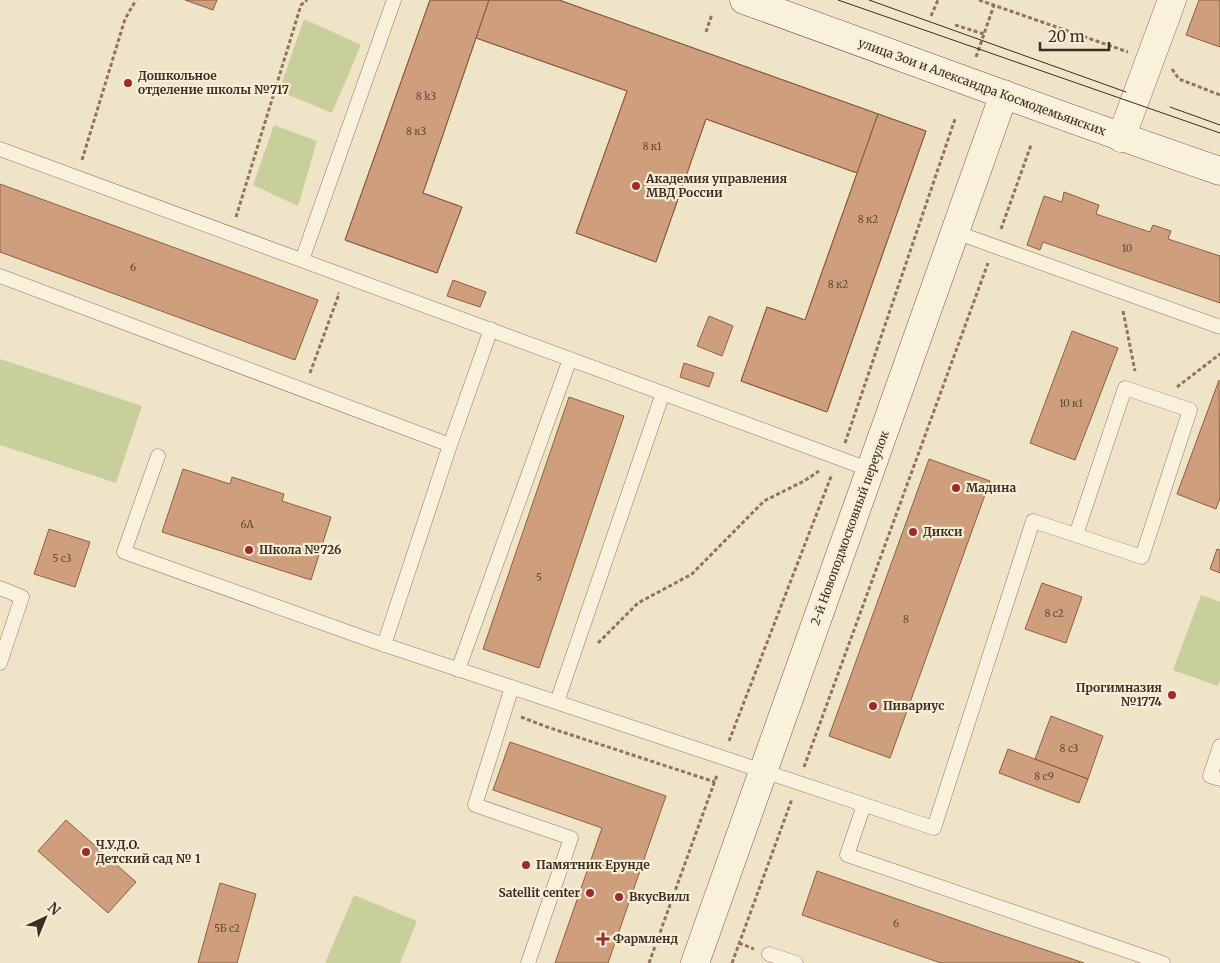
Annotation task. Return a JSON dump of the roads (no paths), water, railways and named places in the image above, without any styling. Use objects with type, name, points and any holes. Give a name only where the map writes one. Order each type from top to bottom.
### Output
[{"type":"street","name":"улица Зои и Александра Космодемьянских","points":[[744,0],[1121,138],[1220,171]]},
{"type":"street","points":[[1121,138],[1172,0]]},
{"type":"street","name":"2-й Новоподмосковный переулок","points":[[695,963],[1004,94]]},
{"type":"lane","points":[[302,260],[394,0]]},
{"type":"lane","points":[[0,149],[871,470]]},
{"type":"lane","points":[[955,232],[1220,327]]},
{"type":"lane","points":[[0,276],[450,445]]},
{"type":"lane","points":[[384,645],[450,445],[491,330]]},
{"type":"lane","points":[[458,670],[570,359]]},
{"type":"lane","points":[[158,456],[124,552],[384,645],[934,828],[1033,521],[1142,557],[1190,410],[1125,388],[1076,535]]},
{"type":"lane","points":[[557,702],[663,393]]},
{"type":"lane","points":[[0,588],[22,597],[0,663]]},
{"type":"lane","points":[[512,688],[475,805],[572,838],[528,963]]},
{"type":"lane","points":[[1220,746],[1210,776],[1220,779]]},
{"type":"lane","points":[[864,805],[847,855],[1163,963]]},
{"type":"lane","points":[[769,954],[796,963]]},
{"type":"tram line","points":[[838,0],[1220,133]]},
{"type":"tram line","points":[[869,0],[1126,92]]},
{"type":"tram line","points":[[1170,107],[1220,125]]},
{"type":"place","name":"Дошкольное отделение школы №717","points":[[128,83]]},
{"type":"place","name":"Академия управления МВД России","points":[[636,186]]},
{"type":"place","name":"Мадина","points":[[956,488]]},
{"type":"place","name":"Дикси","points":[[913,532]]},
{"type":"place","name":"Школа №726","points":[[249,550]]},
{"type":"place","name":"Прогимназия №1774","points":[[1172,695]]},
{"type":"place","name":"Пивариус","points":[[873,706]]},
{"type":"place","name":"Ч.У.Д.О. Детский сад № 1","points":[[86,852]]},
{"type":"place","name":"Памятник Ерунде","points":[[526,865]]},
{"type":"place","name":"Satellit center","points":[[590,893]]},
{"type":"place","name":"ВкусВилл","points":[[619,897]]},
{"type":"place","name":"Фармленд","points":[[603,939]]}]
